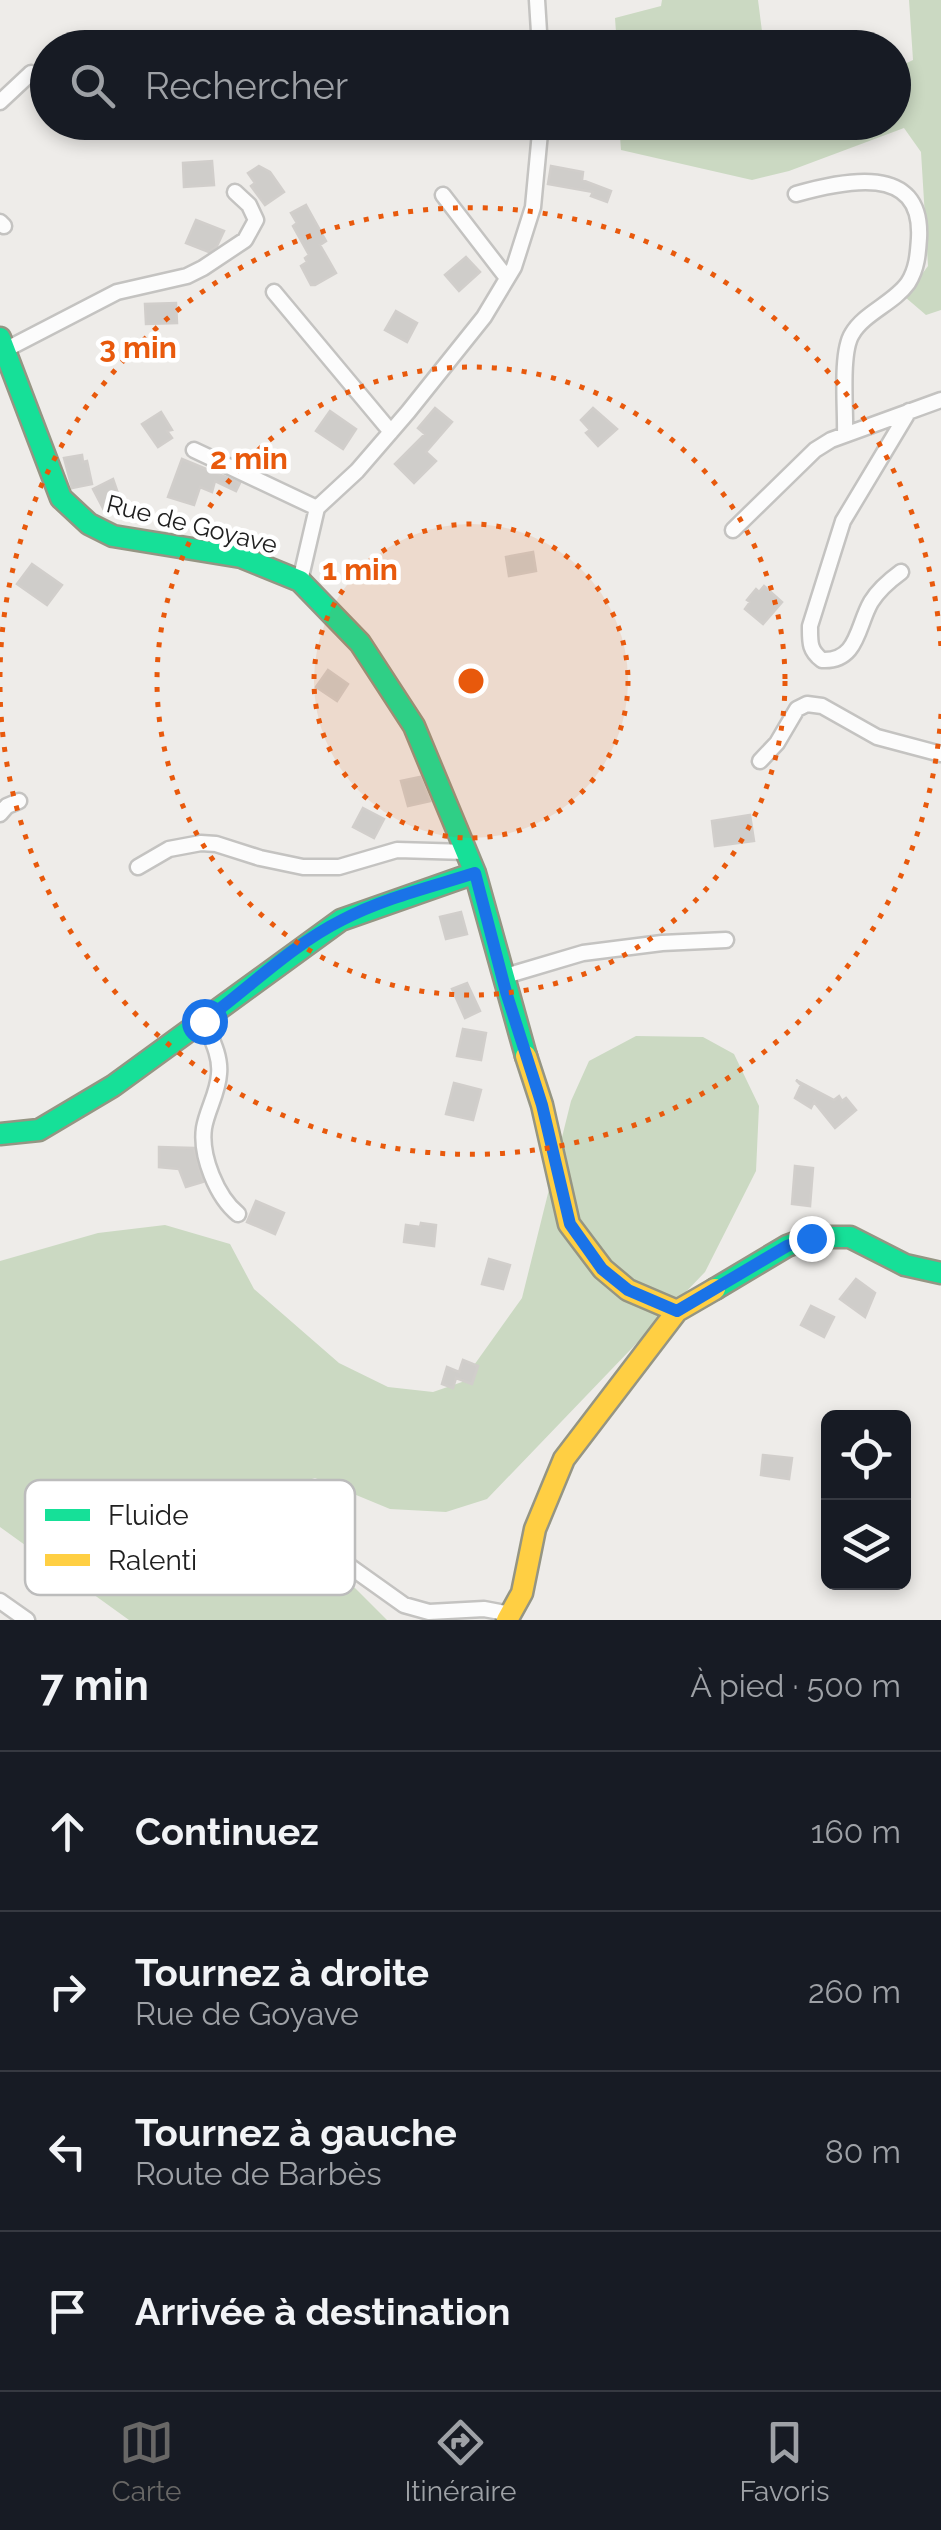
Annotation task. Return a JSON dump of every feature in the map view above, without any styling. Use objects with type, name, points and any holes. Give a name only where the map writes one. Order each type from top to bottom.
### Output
[{"type":"street","points":[[537,0],[539,30]]},
{"type":"street","points":[[0,102],[30,74]]},
{"type":"street","points":[[300,580],[317,508],[357,472],[391,432],[484,316],[507,278],[534,208],[540,140]]},
{"type":"street","points":[[796,194],[854,182],[894,185],[907,195],[920,227],[915,272],[906,286],[852,332],[848,346],[845,434]]},
{"type":"street","points":[[2,344],[117,292],[186,276],[245,240],[256,220],[249,205],[235,192]]},
{"type":"street","points":[[443,195],[507,278]]},
{"type":"street","points":[[274,292],[391,432]]},
{"type":"street","name":"Rue de Goyave","points":[[2,344],[61,498],[89,524],[113,536],[143,543],[241,558],[300,580],[360,643],[414,726],[475,873],[542,1105],[570,1224],[602,1269],[628,1290],[677,1311]]},
{"type":"street","points":[[733,530],[815,450],[845,434],[941,400]]},
{"type":"street","points":[[901,572],[871,602],[851,650],[832,661],[813,654],[810,626],[842,521],[908,410]]},
{"type":"street","points":[[194,450],[317,508]]},
{"type":"street","points":[[760,760],[777,743],[798,710],[807,704],[822,706],[877,737],[941,754]]},
{"type":"street","points":[[0,814],[19,801]]},
{"type":"street","points":[[138,866],[169,850],[200,843],[282,863],[323,868],[357,864],[397,850],[467,852]]},
{"type":"street","points":[[0,1134],[39,1130],[140,1068],[341,920],[475,873]]},
{"type":"street","points":[[502,976],[584,953],[726,940]]},
{"type":"street","points":[[204,1021],[218,1055],[220,1073],[204,1128],[204,1144],[219,1192],[238,1214]]},
{"type":"street","points":[[355,1570],[404,1606],[429,1612],[484,1608],[509,1617],[522,1593],[535,1529],[564,1459],[677,1311],[787,1246],[811,1238],[850,1237],[904,1265],[941,1273]]},
{"type":"street","points":[[0,1601],[27,1620]]},
{"type":"green space","points":[[662,0],[758,0],[762,30],[616,30],[615,18],[661,6]]},
{"type":"green space","points":[[909,0],[941,0],[941,310],[926,315],[905,297],[928,266],[921,152],[911,138]]},
{"type":"green space","points":[[620,140],[872,140],[789,171],[752,180],[621,150]]},
{"type":"green space","points":[[636,1036],[703,1037],[734,1054],[759,1106],[756,1171],[705,1272],[487,1499],[446,1512],[390,1509],[355,1495],[355,1480],[25,1480],[25,1545],[0,1527],[0,1261],[98,1233],[165,1225],[230,1244],[254,1289],[339,1363],[388,1387],[433,1392],[462,1382],[522,1298],[571,1101],[589,1061]]},
{"type":"green space","points":[[355,1588],[387,1620],[129,1620],[94,1595],[355,1595]]},
{"type":"building","points":[[212,161],[214,185],[184,187],[183,163]]},
{"type":"building","points":[[259,166],[270,172],[284,192],[265,205],[251,186],[255,183],[248,173]]},
{"type":"building","points":[[551,166],[583,172],[582,180],[611,191],[607,202],[591,196],[593,192],[548,184]]},
{"type":"building","points":[[306,205],[326,241],[320,245],[336,273],[315,285],[311,285],[301,266],[309,255],[293,226],[297,223],[291,213]]},
{"type":"building","points":[[196,220],[224,231],[217,246],[209,252],[186,243]]},
{"type":"building","points":[[466,257],[480,272],[459,291],[445,275]]},
{"type":"building","points":[[176,303],[177,323],[146,324],[145,304]]},
{"type":"building","points":[[396,311],[417,323],[407,342],[385,330]]},
{"type":"building","points":[[435,408],[452,422],[426,452],[436,461],[414,483],[395,464],[425,434],[418,428]]},
{"type":"building","points":[[593,408],[617,429],[598,446],[581,420]]},
{"type":"building","points":[[330,411],[356,429],[343,449],[316,431]]},
{"type":"building","points":[[161,412],[172,430],[167,431],[172,438],[158,447],[142,424]]},
{"type":"building","points":[[82,455],[92,484],[72,488],[64,458]]},
{"type":"building","points":[[182,459],[240,483],[236,491],[215,481],[212,492],[200,487],[194,505],[168,497]]},
{"type":"building","points":[[113,479],[121,502],[106,514],[93,489]]},
{"type":"building","points":[[533,552],[536,571],[509,576],[506,557]]},
{"type":"building","points":[[32,564],[62,585],[47,605],[17,584]]},
{"type":"building","points":[[764,586],[782,602],[763,624],[745,609],[756,589],[759,592]]},
{"type":"building","points":[[328,670],[348,684],[337,701],[316,687]]},
{"type":"building","points":[[420,777],[430,801],[408,806],[401,781]]},
{"type":"building","points":[[363,808],[384,819],[374,838],[353,827]]},
{"type":"building","points":[[750,815],[754,841],[715,846],[712,821]]},
{"type":"building","points":[[461,912],[467,934],[446,939],[440,917]]},
{"type":"building","points":[[467,983],[480,1011],[465,1018],[452,989]]},
{"type":"building","points":[[463,1029],[486,1033],[481,1060],[457,1056]]},
{"type":"building","points":[[796,1080],[834,1100],[839,1096],[842,1101],[846,1098],[856,1110],[835,1128],[814,1102],[811,1108],[795,1098],[801,1085]]},
{"type":"building","points":[[454,1083],[481,1090],[473,1120],[446,1114]]},
{"type":"building","points":[[159,1147],[194,1148],[203,1182],[186,1187],[179,1169],[159,1167]]},
{"type":"building","points":[[795,1166],[813,1168],[810,1206],[792,1204]]},
{"type":"building","points":[[256,1201],[284,1213],[275,1234],[247,1222]]},
{"type":"building","points":[[421,1223],[436,1225],[434,1246],[404,1242],[406,1225],[420,1227]]},
{"type":"building","points":[[489,1259],[510,1265],[503,1289],[482,1284]]},
{"type":"building","points":[[856,1279],[875,1293],[865,1317],[840,1299]]},
{"type":"building","points":[[811,1306],[834,1317],[824,1337],[801,1325]]},
{"type":"building","points":[[463,1360],[478,1366],[472,1384],[456,1378],[453,1388],[442,1384],[447,1367],[459,1372]]},
{"type":"building","points":[[763,1455],[792,1458],[789,1479],[761,1475]]},
{"type":"traffic: fast","points":[[0,338],[61,498],[89,524],[113,536],[241,557],[300,581],[360,643],[414,726],[475,873],[526,1056]]},
{"type":"traffic: fast","points":[[0,1134],[39,1130],[113,1086],[341,920],[475,873]]},
{"type":"traffic: fast","points":[[715,1289],[787,1246],[811,1237],[850,1237],[905,1265],[941,1273]]},
{"type":"traffic: slow","points":[[526,1056],[542,1105],[569,1224],[603,1269],[628,1290],[677,1311]]},
{"type":"traffic: slow","points":[[507,1620],[522,1593],[535,1529],[564,1459],[677,1311],[715,1289]]},
{"type":"route","points":[[204,1021],[341,920],[475,873],[506,992],[542,1105],[570,1224],[602,1269],[628,1290],[677,1311],[787,1246],[811,1238]]}]
